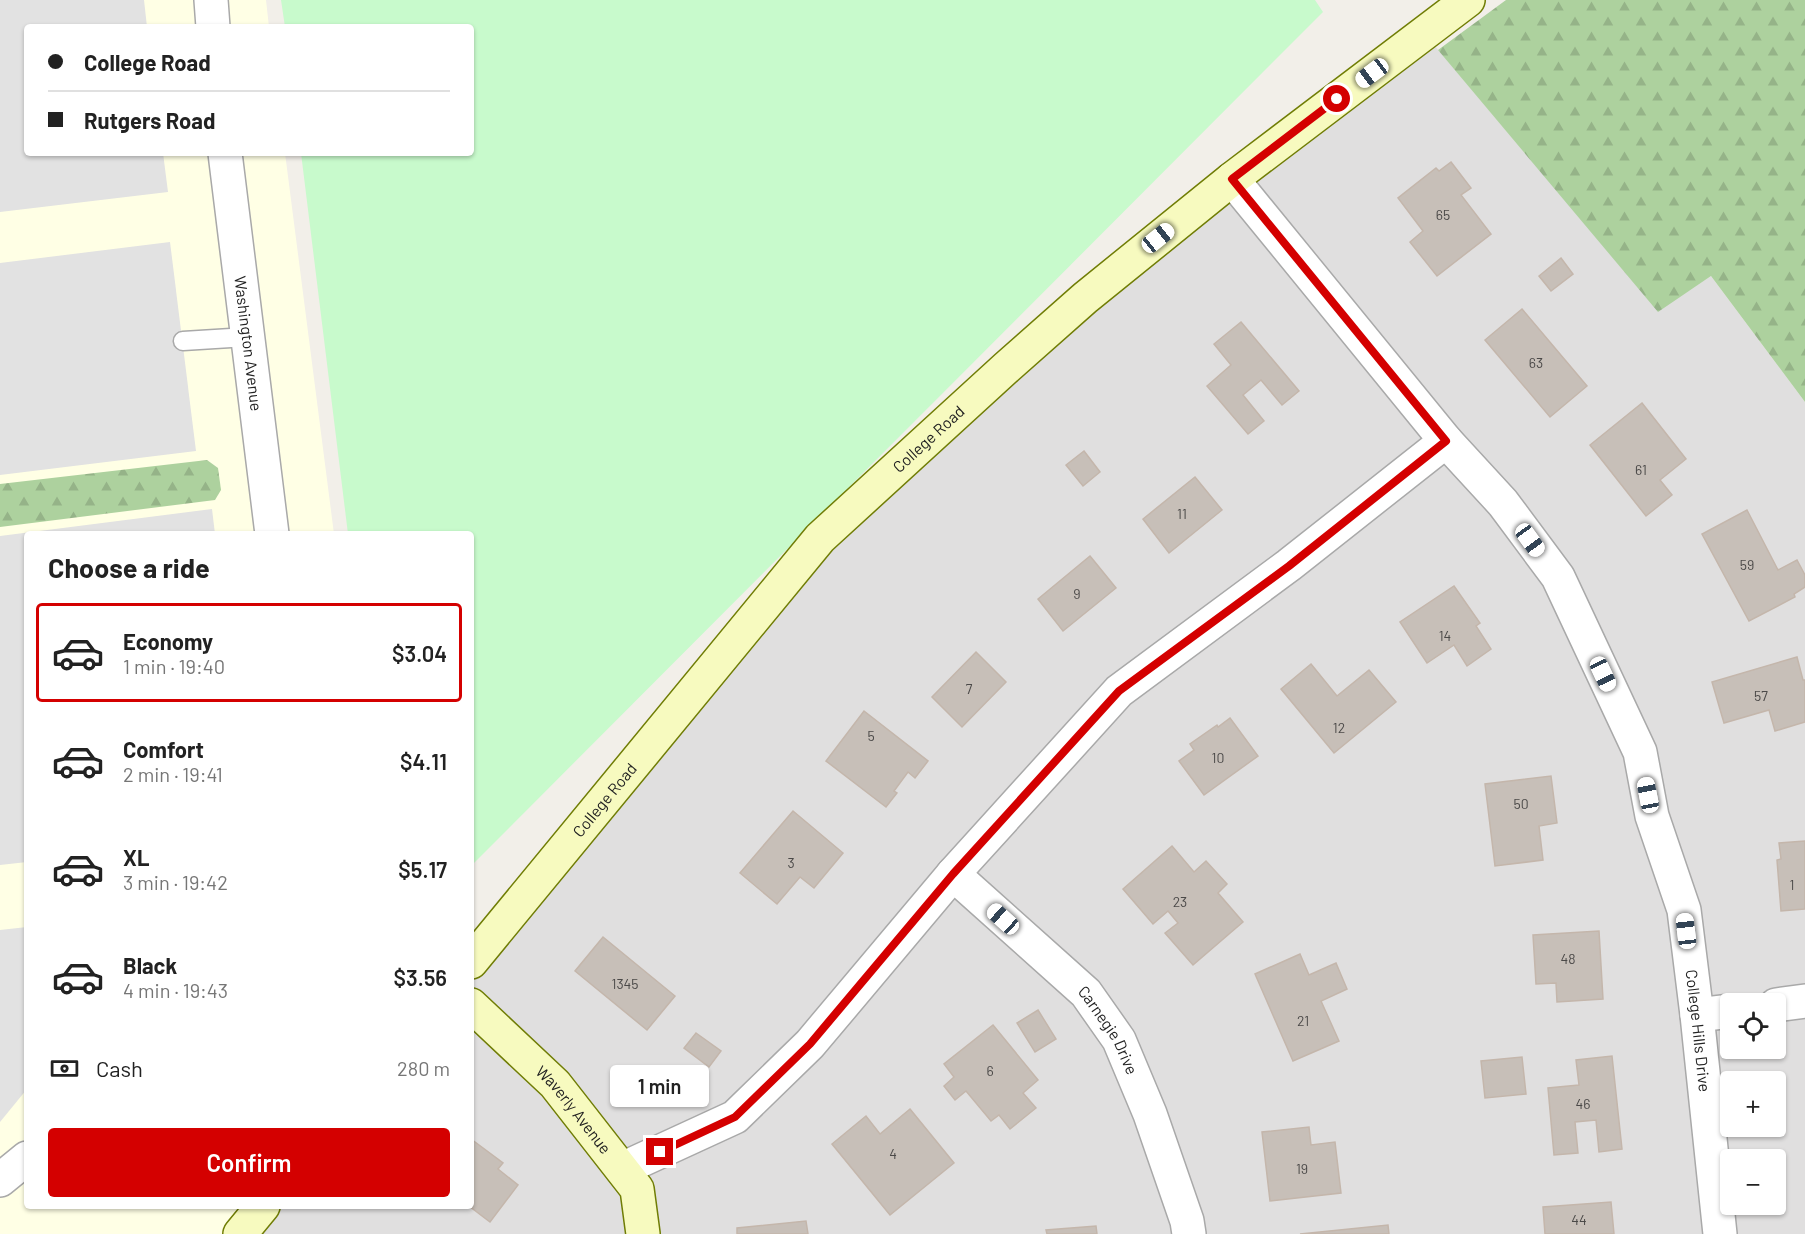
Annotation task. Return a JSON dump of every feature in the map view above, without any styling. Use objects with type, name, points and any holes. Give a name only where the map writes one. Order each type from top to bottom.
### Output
[{"type":"street","points":[[211,0],[213,24]]},
{"type":"street","name":"College Road","points":[[474,958],[820,538],[1059,321],[1232,179],[1468,0]]},
{"type":"street","name":"Washington Avenue","points":[[225,156],[272,531]]},
{"type":"street","name":"College Hills Drive","points":[[1232,179],[1446,441],[1503,503],[1558,577],[1640,752],[1652,816],[1684,910],[1720,1234]]},
{"type":"street","points":[[622,1169],[735,1117],[810,1044],[953,874],[1119,691],[1289,566],[1446,441]]},
{"type":"street","name":"Carnegie Drive","points":[[953,874],[1086,993],[1119,1040],[1150,1114],[1187,1221],[1189,1234]]},
{"type":"street","points":[[1786,1004],[1805,1001]]},
{"type":"street","name":"Waverly Avenue","points":[[474,1008],[555,1084],[637,1189],[643,1234]]},
{"type":"street","points":[[1697,1015],[1720,1012]]},
{"type":"street","points":[[0,1180],[24,1160]]},
{"type":"street","points":[[240,1234],[261,1209]]},
{"type":"lane","points":[[183,341],[247,337]]},
{"type":"shaded area","points":[[0,0],[266,0],[269,24],[24,24],[24,156],[285,156],[334,531],[24,531],[24,1209],[261,1209],[240,1234],[0,1234]]},
{"type":"shaded area","points":[[0,0],[144,0],[147,24],[24,24],[24,156],[163,156],[168,192],[0,212]]},
{"type":"shaded area","points":[[1424,33],[1658,311],[1711,276],[1805,402],[1805,1234],[240,1234],[261,1209],[474,1209],[474,959],[820,538]]},
{"type":"shaded area","points":[[170,242],[196,451],[0,475],[0,263]]},
{"type":"shaded area","points":[[212,509],[215,531],[39,531]]},
{"type":"shaded area","points":[[24,533],[24,862],[0,865],[0,536]]},
{"type":"shaded area","points":[[24,927],[24,1093],[0,1122],[0,930]]},
{"type":"green space","points":[[281,0],[1315,0],[1323,12],[474,863],[474,531],[348,531],[301,156],[474,156],[474,24],[285,24]]},
{"type":"green space","points":[[1506,0],[1805,0],[1805,402],[1711,276],[1658,312],[1438,50]]},
{"type":"green space","points":[[207,460],[218,468],[221,490],[215,500],[0,527],[0,484]]},
{"type":"building","points":[[1451,162],[1471,188],[1461,195],[1491,234],[1437,276],[1410,242],[1423,231],[1398,198],[1436,168],[1439,171]]},
{"type":"building","points":[[1561,258],[1573,274],[1551,291],[1539,276]]},
{"type":"building","points":[[1522,309],[1587,386],[1550,417],[1485,340]]},
{"type":"building","points":[[1241,322],[1299,391],[1282,405],[1261,380],[1243,395],[1264,421],[1248,434],[1207,386],[1231,365],[1214,344]]},
{"type":"building","points":[[1642,403],[1686,459],[1660,480],[1672,495],[1646,516],[1590,445]]},
{"type":"building","points":[[1084,451],[1100,472],[1083,486],[1066,465]]},
{"type":"building","points":[[1195,477],[1222,510],[1169,553],[1143,519]]},
{"type":"building","points":[[1747,510],[1778,570],[1797,560],[1805,575],[1805,587],[1794,594],[1795,597],[1749,621],[1702,534]]},
{"type":"building","points":[[1090,556],[1116,588],[1063,631],[1038,599]]},
{"type":"building","points":[[1454,586],[1480,623],[1476,626],[1491,649],[1467,666],[1454,645],[1427,663],[1400,622]]},
{"type":"building","points":[[976,652],[1006,682],[962,727],[932,697]]},
{"type":"building","points":[[1797,657],[1803,680],[1805,680],[1805,722],[1775,731],[1769,710],[1724,723],[1712,682]]},
{"type":"building","points":[[1311,664],[1337,696],[1369,670],[1396,702],[1334,753],[1281,689]]},
{"type":"building","points":[[864,711],[928,761],[915,778],[908,772],[894,791],[897,793],[886,807],[826,761]]},
{"type":"building","points":[[1230,718],[1258,756],[1204,795],[1179,761],[1194,750],[1190,744]]},
{"type":"building","points":[[1551,776],[1557,823],[1539,826],[1543,860],[1495,866],[1485,784]]},
{"type":"building","points":[[793,811],[843,853],[814,888],[800,877],[777,904],[740,873]]},
{"type":"building","points":[[1805,841],[1805,909],[1781,911],[1777,860],[1781,859],[1779,843]]},
{"type":"building","points":[[1172,846],[1194,872],[1206,861],[1227,884],[1218,893],[1243,922],[1193,965],[1165,933],[1178,923],[1168,911],[1153,924],[1123,889]]},
{"type":"building","points":[[1599,931],[1603,999],[1557,1002],[1556,983],[1536,984],[1533,935]]},
{"type":"building","points":[[603,937],[675,996],[647,1030],[575,971]]},
{"type":"building","points":[[1300,954],[1309,975],[1336,963],[1347,989],[1321,1001],[1339,1041],[1293,1061],[1255,974]]},
{"type":"building","points":[[1038,1010],[1056,1039],[1035,1052],[1017,1023]]},
{"type":"building","points":[[993,1025],[1038,1080],[1023,1093],[1036,1108],[1010,1129],[999,1115],[991,1121],[966,1091],[955,1100],[944,1086],[954,1077],[944,1064]]},
{"type":"building","points":[[696,1033],[721,1051],[709,1067],[684,1048]]},
{"type":"building","points":[[1612,1056],[1622,1149],[1599,1152],[1596,1120],[1575,1122],[1578,1153],[1554,1155],[1548,1088],[1579,1085],[1576,1060]]},
{"type":"building","points":[[1522,1057],[1526,1094],[1485,1098],[1481,1061]]},
{"type":"building","points":[[910,1109],[954,1163],[890,1215],[832,1144],[866,1116],[880,1134]]},
{"type":"building","points":[[1309,1127],[1311,1145],[1335,1142],[1341,1193],[1270,1201],[1262,1132]]},
{"type":"building","points":[[474,1141],[503,1163],[498,1169],[518,1185],[490,1222],[473,1209]]},
{"type":"building","points":[[1611,1202],[1614,1234],[1545,1234],[1543,1207]]},
{"type":"building","points":[[806,1221],[808,1234],[737,1234],[737,1228]]},
{"type":"building","points":[[1388,1225],[1389,1234],[1300,1234]]},
{"type":"building","points":[[1096,1226],[1097,1234],[1047,1234],[1046,1230]]},
{"type":"route","points":[[660,1152],[735,1117],[810,1044],[953,874],[1119,691],[1289,566],[1446,441],[1232,179],[1337,99]]}]
